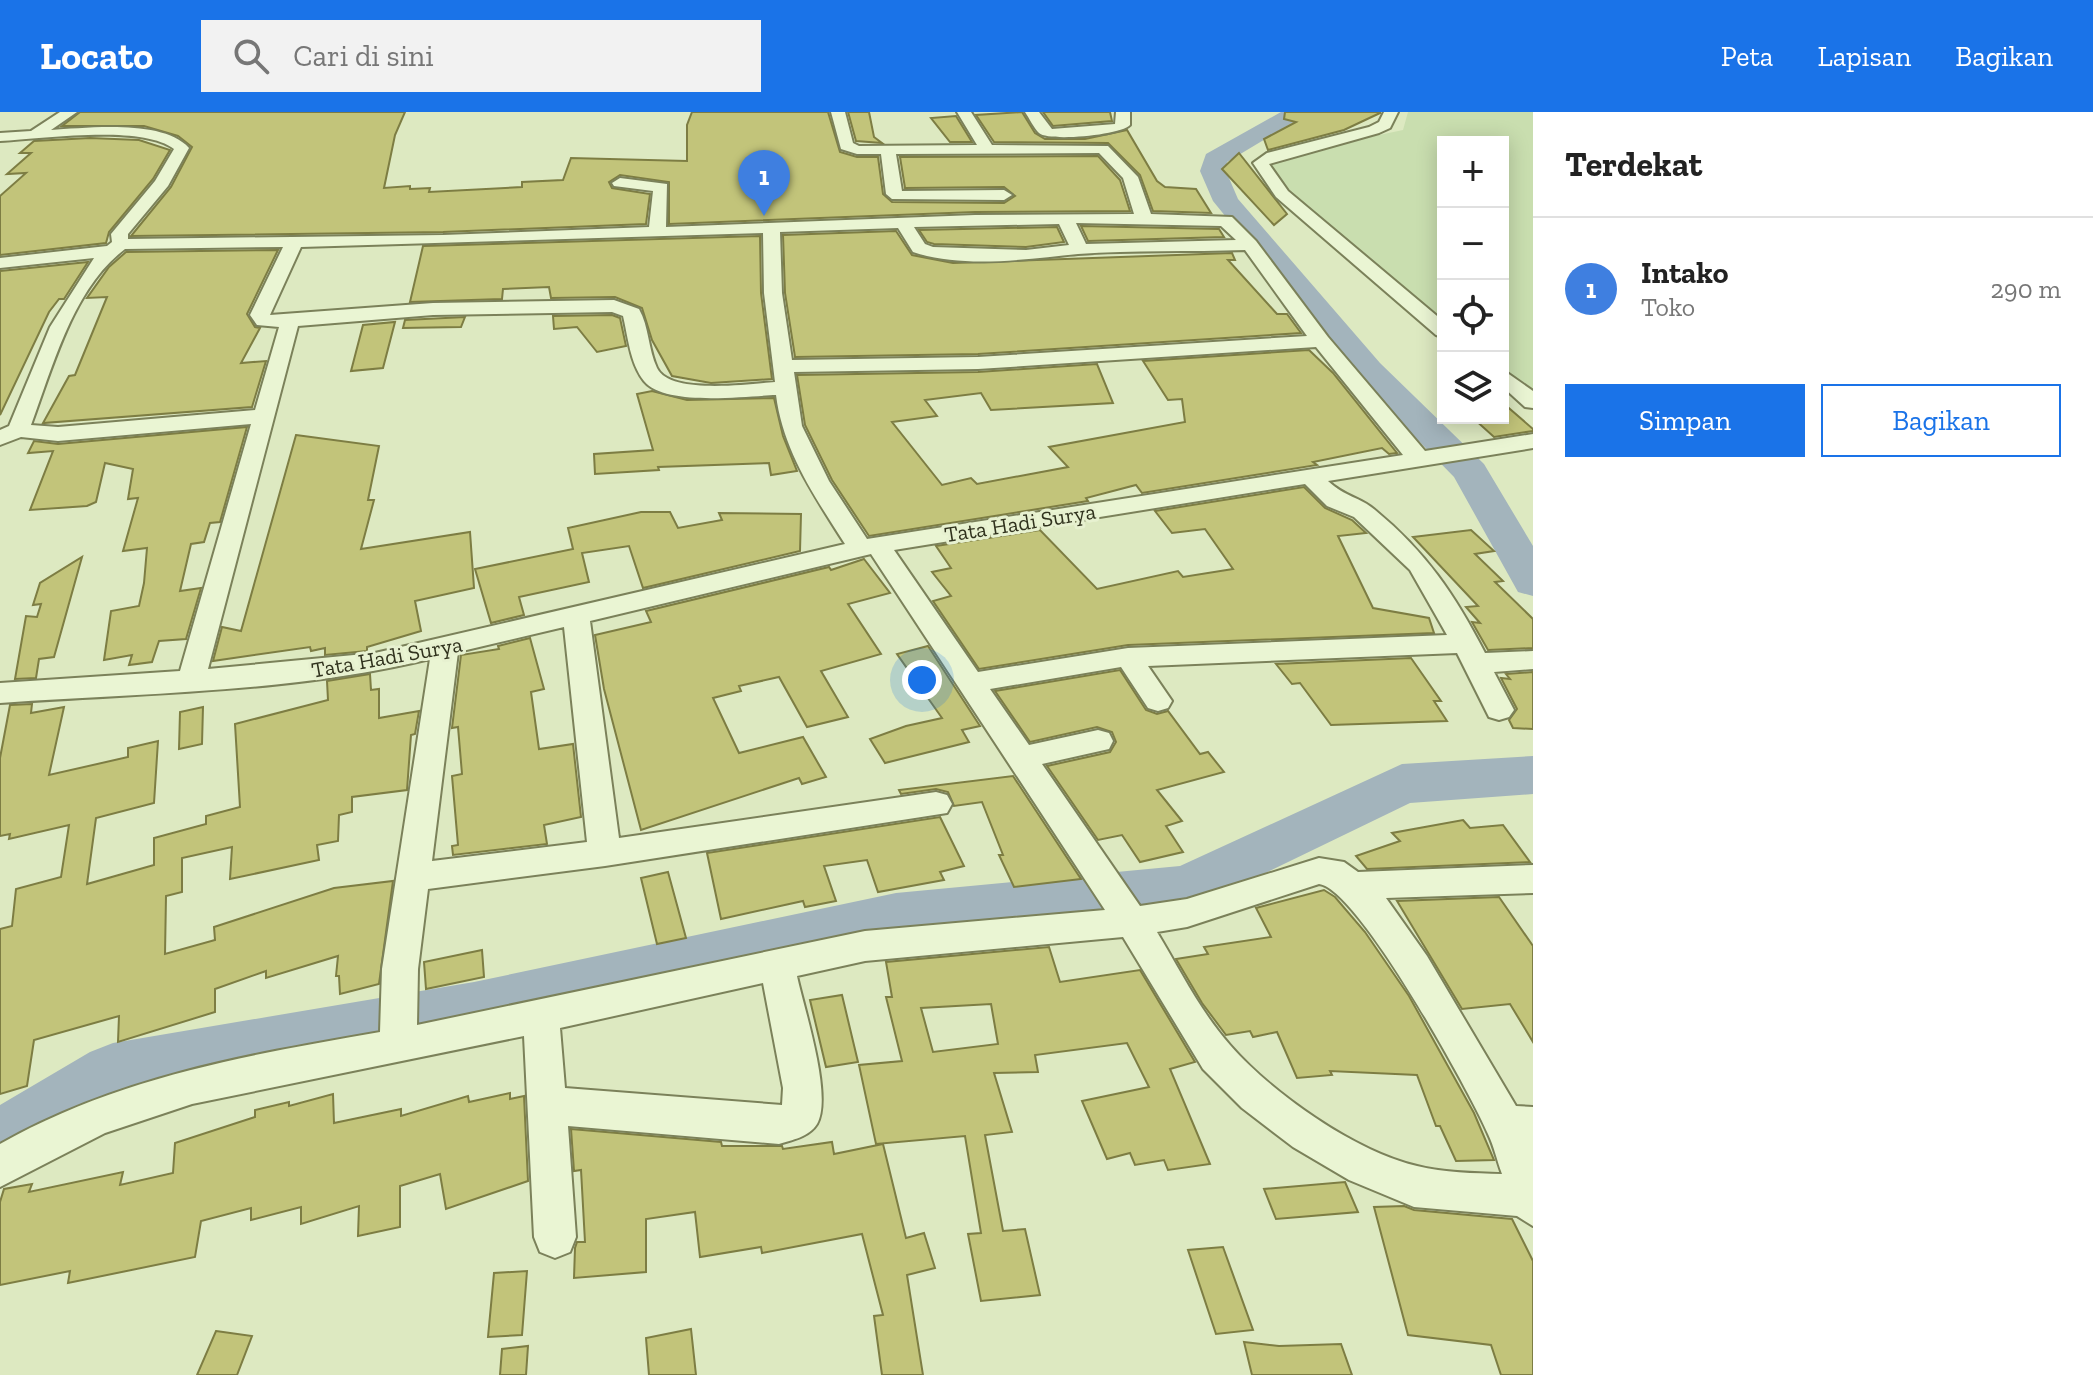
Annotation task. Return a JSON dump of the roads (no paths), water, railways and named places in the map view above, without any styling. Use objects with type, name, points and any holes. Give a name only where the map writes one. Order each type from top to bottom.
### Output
[{"type":"street","points":[[34,135],[70,112]]},
{"type":"street","points":[[838,112],[846,146],[857,150],[1105,150],[1130,177],[1144,218]]},
{"type":"street","points":[[964,112],[989,152]]},
{"type":"street","points":[[1032,112],[1045,131],[1051,133],[1119,128],[1123,125],[1123,112]]},
{"type":"street","points":[[1391,112],[1385,125],[1374,130],[1272,156],[1261,163],[1266,175],[1282,194],[1437,326]]},
{"type":"street","points":[[0,137],[135,134],[169,139],[180,145],[181,155],[119,234],[68,311],[9,434],[58,434],[263,416]]},
{"type":"street","points":[[888,150],[896,195],[1004,195]]},
{"type":"street","points":[[620,183],[661,187],[657,232]]},
{"type":"street","points":[[0,263],[113,247],[1065,218],[1226,221],[1250,245],[1321,341],[1426,456]]},
{"type":"street","points":[[1065,218],[1080,249]]},
{"type":"street","points":[[903,223],[919,248],[931,252],[1036,255],[1080,249],[1250,245]]},
{"type":"street","points":[[0,1167],[68,1126],[127,1103],[398,1037],[541,1016],[865,946],[1128,916],[1187,913],[1319,871],[1332,872],[1353,886],[1414,967],[1519,1126],[1531,1200],[1413,1185],[1366,1164],[1295,1124],[1256,1097],[1216,1057],[1128,916],[1095,863],[971,683],[801,452],[783,388],[773,293],[771,229]]},
{"type":"street","points":[[294,243],[260,315],[264,321],[433,309],[614,306],[632,313],[646,366],[660,385],[693,390],[783,388]]},
{"type":"street","points":[[192,678],[290,321]]},
{"type":"street","points":[[783,366],[978,363],[1321,341]]},
{"type":"street","points":[[1509,381],[1533,402]]},
{"type":"street","name":"Tata Hadi Surya","points":[[0,693],[285,674],[445,649],[869,547],[1479,447],[1533,441]]},
{"type":"street","points":[[1310,476],[1335,501],[1363,512],[1420,565],[1472,653],[1499,710]]},
{"type":"street","points":[[576,617],[605,853]]},
{"type":"street","points":[[398,1037],[400,969],[416,877],[445,649]]},
{"type":"street","points":[[971,683],[1063,665],[1128,657],[1472,653],[1533,660]]},
{"type":"street","points":[[1128,657],[1158,701]]},
{"type":"street","points":[[1021,758],[1098,741]]},
{"type":"street","points":[[416,877],[605,853],[936,804]]},
{"type":"street","points":[[1353,886],[1533,879]]},
{"type":"street","points":[[547,1105],[779,1125],[794,1120],[802,1112],[802,1088],[777,965]]},
{"type":"street","points":[[541,1016],[555,1237]]},
{"type":"waterway","points":[[1298,112],[1215,159],[1213,171],[1226,201],[1368,370],[1470,472],[1533,582]]},
{"type":"waterway","points":[[0,1142],[113,1073],[474,1010],[896,917],[1187,888],[1402,784],[1533,775]]},
{"type":"place","name":"Intako","points":[[764,216]]}]
